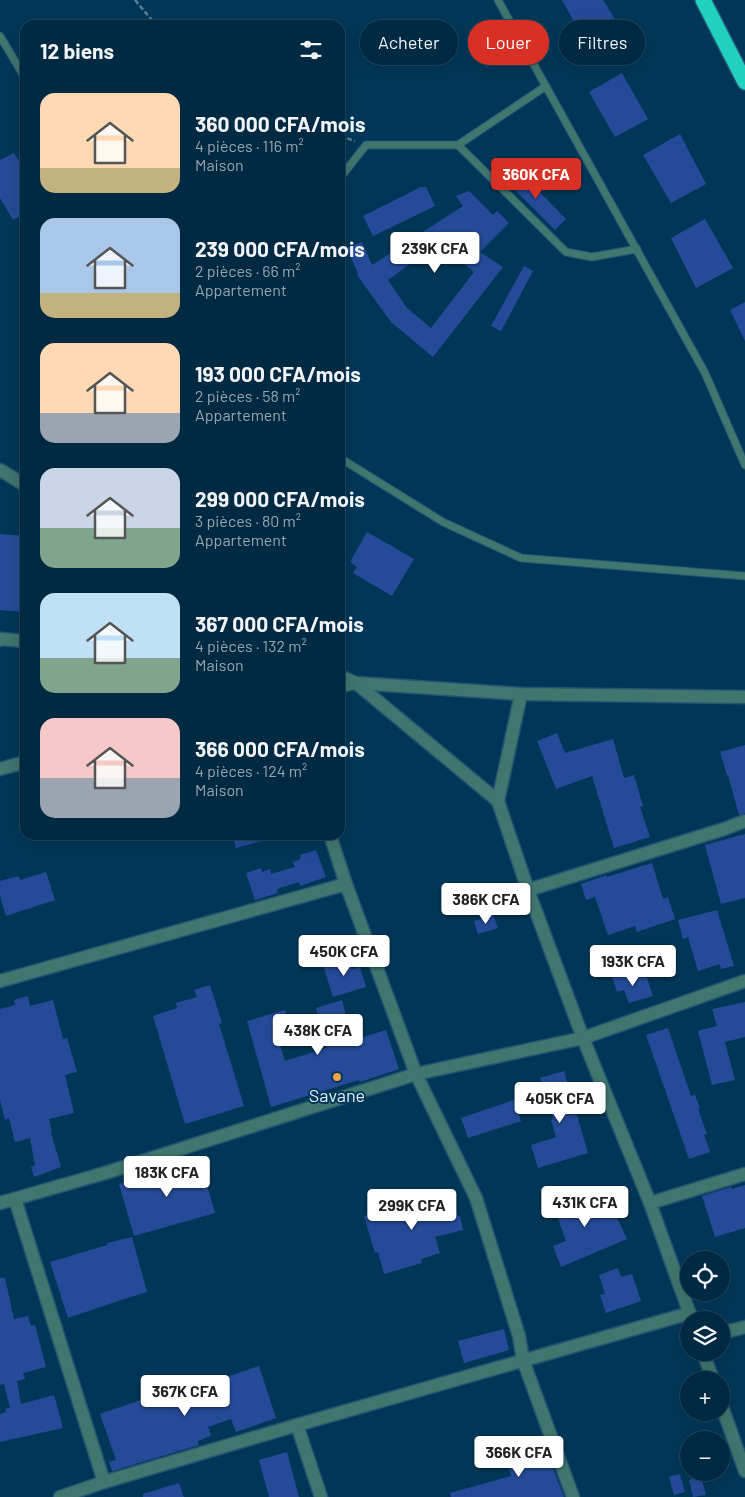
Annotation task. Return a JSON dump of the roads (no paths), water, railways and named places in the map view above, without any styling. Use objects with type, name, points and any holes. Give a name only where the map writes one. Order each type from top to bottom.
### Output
[{"type":"highway","points":[[703,0],[745,82]]},
{"type":"street","points":[[0,470],[20,482]]},
{"type":"street","points":[[0,640],[20,641]]},
{"type":"street","points":[[345,678],[356,683],[498,801]]},
{"type":"street","points":[[345,685],[356,683],[521,694],[745,697]]},
{"type":"street","points":[[521,694],[498,801],[528,890],[583,1038],[650,1203],[689,1311]]},
{"type":"street","points":[[0,769],[20,763]]},
{"type":"street","points":[[528,890],[745,821]]},
{"type":"street","points":[[332,840],[416,1074],[476,1198],[519,1336],[523,1360],[573,1497]]},
{"type":"street","points":[[0,981],[346,884]]},
{"type":"street","points":[[0,1203],[105,1173],[416,1074],[583,1038],[745,982]]},
{"type":"street","points":[[650,1203],[745,1174]]},
{"type":"street","points":[[15,1199],[104,1482]]},
{"type":"street","points":[[60,1497],[104,1482],[523,1360],[680,1319]]},
{"type":"street","points":[[730,1330],[745,1326]]},
{"type":"street","points":[[727,1421],[745,1471]]},
{"type":"street","points":[[297,1426],[320,1497]]},
{"type":"lane","points":[[498,0],[704,373],[745,465]]},
{"type":"lane","points":[[0,36],[20,70]]},
{"type":"lane","points":[[345,172],[366,145],[458,145],[546,86]]},
{"type":"lane","points":[[458,145],[566,252],[592,257],[637,249]]},
{"type":"lane","points":[[345,461],[443,522],[521,558],[745,576]]},
{"type":"place","name":"Savane","points":[[337,1077]]}]
